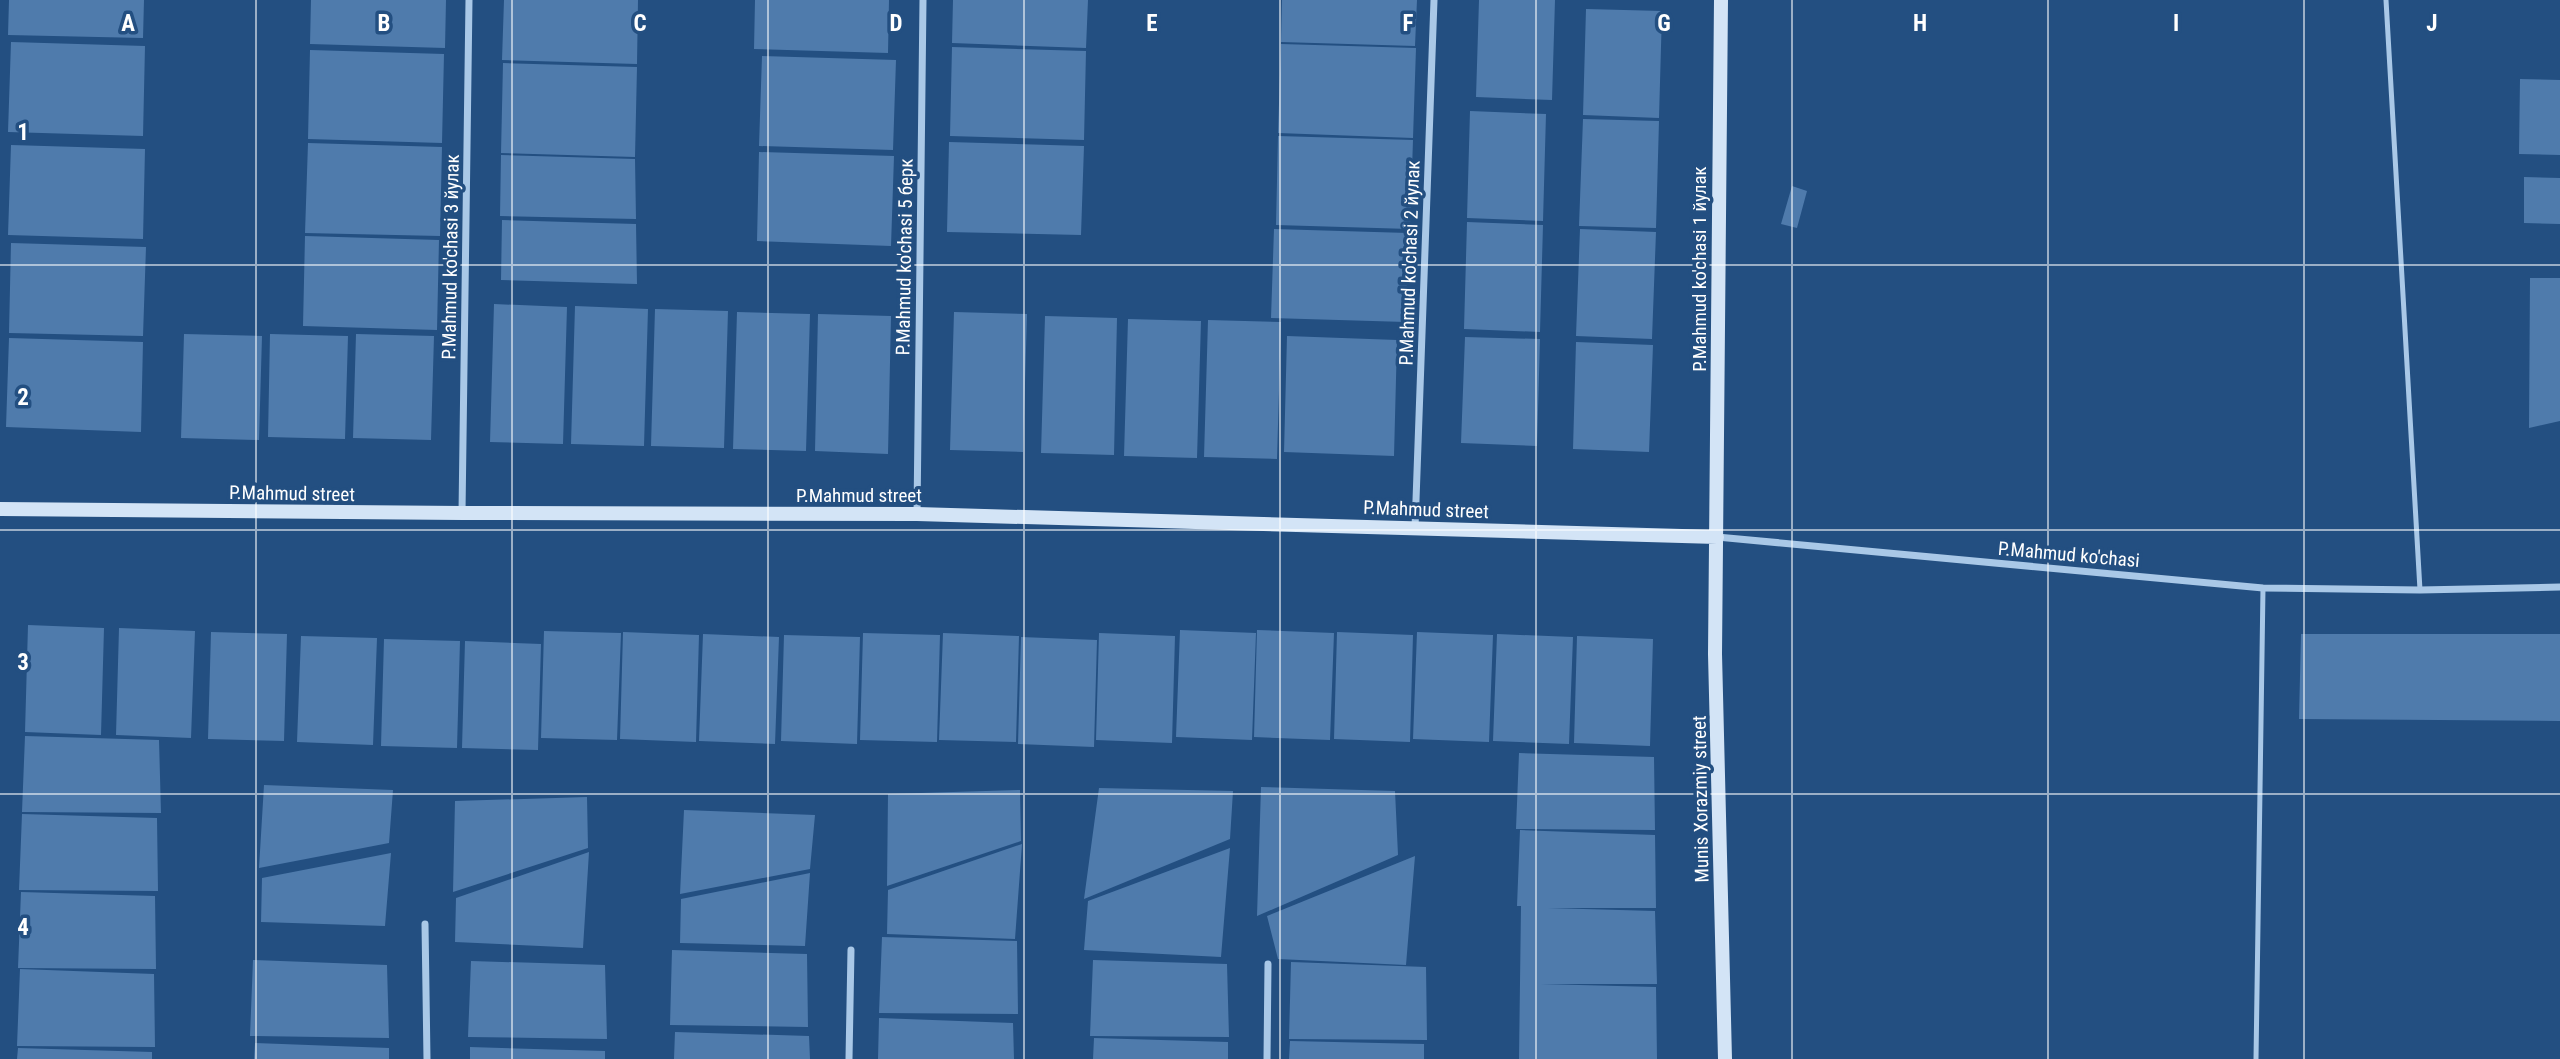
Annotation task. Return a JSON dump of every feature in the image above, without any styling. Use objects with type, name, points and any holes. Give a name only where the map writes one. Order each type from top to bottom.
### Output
[{"type":"street","name":"P.Mahmud ko'chasi 3 йулак","points":[[462,513],[469,0]]},
{"type":"street","name":"P.Mahmud ko'chasi 5 берк","points":[[917,514],[923,0]]},
{"type":"street","name":"P.Mahmud ko'chasi 2 йулак","points":[[1415,528],[1434,0]]},
{"type":"street","name":"P.Mahmud ko'chasi 1 йулак","points":[[1717,537],[1721,0]]},
{"type":"street","name":"P.Mahmud street","points":[[0,509],[917,514],[1717,537]]},
{"type":"street","name":"P.Mahmud ko'chasi","points":[[1717,537],[2263,588],[2420,590],[2560,585]]},
{"type":"street","name":"Munis Xorazmiy street","points":[[1717,537],[1715,654],[1725,1059]]},
{"type":"street","points":[[425,924],[427,1059]]},
{"type":"street","points":[[849,1059],[851,950]]},
{"type":"street","points":[[1267,1059],[1268,964]]},
{"type":"lane","points":[[2386,0],[2420,590]]},
{"type":"lane","points":[[2256,1059],[2263,588]]},
{"type":"building","points":[[9,0],[144,0],[143,38],[8,35]]},
{"type":"building","points":[[311,0],[446,0],[445,48],[310,44]]},
{"type":"building","points":[[504,0],[638,0],[637,64],[502,60]]},
{"type":"building","points":[[755,0],[889,0],[888,53],[754,49]]},
{"type":"building","points":[[953,0],[1088,0],[1086,48],[952,43]]},
{"type":"building","points":[[1282,0],[1417,0],[1415,46],[1281,42]]},
{"type":"building","points":[[1479,0],[1555,0],[1552,100],[1476,97]]},
{"type":"building","points":[[1586,9],[1662,11],[1659,118],[1583,115]]},
{"type":"building","points":[[11,42],[145,46],[143,136],[8,132]]},
{"type":"building","points":[[1281,44],[1416,48],[1413,138],[1278,133]]},
{"type":"building","points":[[952,47],[1086,51],[1084,140],[950,136]]},
{"type":"building","points":[[310,50],[444,54],[442,143],[308,139]]},
{"type":"building","points":[[762,56],[896,60],[893,150],[759,146]]},
{"type":"building","points":[[503,63],[637,67],[635,157],[501,153]]},
{"type":"building","points":[[2520,79],[2560,80],[2560,155],[2519,154]]},
{"type":"building","points":[[1470,111],[1546,114],[1543,221],[1467,218]]},
{"type":"building","points":[[1583,119],[1659,121],[1656,228],[1579,226]]},
{"type":"building","points":[[1278,136],[1413,140],[1410,229],[1276,225]]},
{"type":"building","points":[[949,142],[1084,146],[1081,235],[947,232]]},
{"type":"building","points":[[308,143],[442,147],[440,236],[305,233]]},
{"type":"building","points":[[11,145],[145,149],[143,239],[8,235]]},
{"type":"building","points":[[759,152],[894,156],[891,246],[757,241]]},
{"type":"building","points":[[501,155],[635,159],[636,219],[500,216]]},
{"type":"building","points":[[2524,177],[2560,178],[2560,224],[2524,223]]},
{"type":"building","points":[[1792,186],[1807,191],[1797,228],[1781,224]]},
{"type":"building","points":[[502,220],[636,224],[637,284],[501,280]]},
{"type":"building","points":[[1467,222],[1543,225],[1540,332],[1464,329]]},
{"type":"building","points":[[1274,229],[1408,233],[1406,322],[1271,318]]},
{"type":"building","points":[[1580,229],[1656,232],[1652,339],[1576,336]]},
{"type":"building","points":[[305,236],[439,240],[437,330],[303,326]]},
{"type":"building","points":[[11,243],[146,247],[143,336],[9,333]]},
{"type":"building","points":[[2530,278],[2560,278],[2560,421],[2529,428]]},
{"type":"building","points":[[494,304],[567,307],[563,444],[490,442]]},
{"type":"building","points":[[575,306],[648,309],[644,446],[571,444]]},
{"type":"building","points":[[655,309],[728,311],[724,448],[651,446]]},
{"type":"building","points":[[737,312],[810,314],[806,451],[733,449]]},
{"type":"building","points":[[954,312],[1027,314],[1023,452],[950,450]]},
{"type":"building","points":[[818,314],[891,316],[888,454],[815,451]]},
{"type":"building","points":[[1045,316],[1117,318],[1114,455],[1041,453]]},
{"type":"building","points":[[1128,319],[1201,321],[1197,458],[1124,456]]},
{"type":"building","points":[[1208,320],[1281,322],[1277,459],[1204,457]]},
{"type":"building","points":[[184,334],[262,336],[259,440],[181,438]]},
{"type":"building","points":[[270,334],[348,336],[345,439],[268,437]]},
{"type":"building","points":[[356,334],[434,336],[431,440],[353,438]]},
{"type":"building","points":[[1287,336],[1397,340],[1394,456],[1284,452]]},
{"type":"building","points":[[1465,337],[1540,339],[1537,446],[1461,443]]},
{"type":"building","points":[[9,338],[143,342],[141,432],[6,427]]},
{"type":"building","points":[[1576,342],[1653,345],[1649,452],[1573,449]]},
{"type":"building","points":[[28,625],[104,628],[101,735],[25,732]]},
{"type":"building","points":[[119,628],[195,631],[191,738],[116,735]]},
{"type":"building","points":[[1180,630],[1256,633],[1252,740],[1176,737]]},
{"type":"building","points":[[1257,630],[1334,633],[1330,740],[1254,737]]},
{"type":"building","points":[[544,631],[621,633],[617,740],[541,738]]},
{"type":"building","points":[[211,632],[287,634],[284,741],[208,739]]},
{"type":"building","points":[[623,632],[699,635],[696,742],[620,739]]},
{"type":"building","points":[[1337,632],[1413,635],[1410,742],[1334,739]]},
{"type":"building","points":[[1417,632],[1493,635],[1489,742],[1413,739]]},
{"type":"building","points":[[863,633],[940,635],[937,742],[860,740]]},
{"type":"building","points":[[943,633],[1019,636],[1016,742],[939,740]]},
{"type":"building","points":[[1099,633],[1175,636],[1172,743],[1096,740]]},
{"type":"building","points":[[703,634],[779,637],[775,744],[699,741]]},
{"type":"building","points":[[1497,634],[1573,637],[1569,744],[1493,741]]},
{"type":"building","points":[[2301,634],[2560,634],[2560,721],[2299,719]]},
{"type":"building","points":[[784,635],[860,637],[857,744],[781,741]]},
{"type":"building","points":[[301,636],[377,638],[373,745],[297,742]]},
{"type":"building","points":[[1577,636],[1653,639],[1650,746],[1574,743]]},
{"type":"building","points":[[1021,637],[1097,640],[1094,747],[1018,744]]},
{"type":"building","points":[[384,639],[460,641],[457,748],[381,746]]},
{"type":"building","points":[[465,641],[541,644],[538,750],[462,748]]},
{"type":"building","points":[[25,736],[159,740],[161,813],[22,812]]},
{"type":"building","points":[[1519,753],[1654,757],[1655,830],[1516,829]]},
{"type":"building","points":[[264,785],[393,790],[389,843],[259,868]]},
{"type":"building","points":[[1261,787],[1395,791],[1398,855],[1257,916]]},
{"type":"building","points":[[1099,788],[1233,791],[1230,839],[1084,899]]},
{"type":"building","points":[[1020,790],[1021,841],[887,886],[888,794]]},
{"type":"building","points":[[587,797],[588,848],[453,892],[455,801]]},
{"type":"building","points":[[684,810],[815,815],[810,869],[680,894]]},
{"type":"building","points":[[22,814],[157,818],[158,891],[19,890]]},
{"type":"building","points":[[1520,830],[1655,835],[1656,908],[1548,908],[1655,911],[1657,984],[1541,984],[1656,987],[1657,1059],[1519,1059],[1521,906],[1517,906]]},
{"type":"building","points":[[1022,844],[1015,939],[887,934],[888,890]]},
{"type":"building","points":[[1230,848],[1221,957],[1084,950],[1088,901]]},
{"type":"building","points":[[589,852],[583,948],[455,942],[456,898]]},
{"type":"building","points":[[391,853],[385,926],[261,922],[262,878]]},
{"type":"building","points":[[1415,856],[1406,965],[1278,959],[1267,916]]},
{"type":"building","points":[[810,873],[805,946],[680,943],[681,899]]},
{"type":"building","points":[[21,892],[155,896],[156,969],[18,968]]},
{"type":"building","points":[[882,937],[1017,941],[1018,1014],[879,1013]]},
{"type":"building","points":[[672,950],[807,954],[808,1027],[670,1025]]},
{"type":"building","points":[[253,960],[387,965],[389,1038],[250,1036]]},
{"type":"building","points":[[1093,960],[1227,964],[1229,1037],[1090,1036]]},
{"type":"building","points":[[471,961],[605,965],[607,1039],[468,1037]]},
{"type":"building","points":[[1291,962],[1426,967],[1427,1040],[1289,1039]]},
{"type":"building","points":[[20,969],[154,974],[155,1047],[17,1046]]},
{"type":"building","points":[[879,1018],[1013,1023],[1014,1059],[878,1059]]},
{"type":"building","points":[[675,1032],[809,1036],[810,1059],[674,1059]]},
{"type":"building","points":[[1094,1038],[1228,1042],[1228,1059],[1093,1059]]},
{"type":"building","points":[[1290,1041],[1424,1044],[1424,1059],[1289,1059]]},
{"type":"building","points":[[255,1043],[389,1048],[389,1059],[254,1059]]},
{"type":"building","points":[[470,1047],[605,1051],[605,1059],[470,1059]]},
{"type":"building","points":[[18,1048],[152,1052],[152,1059],[17,1059]]}]
